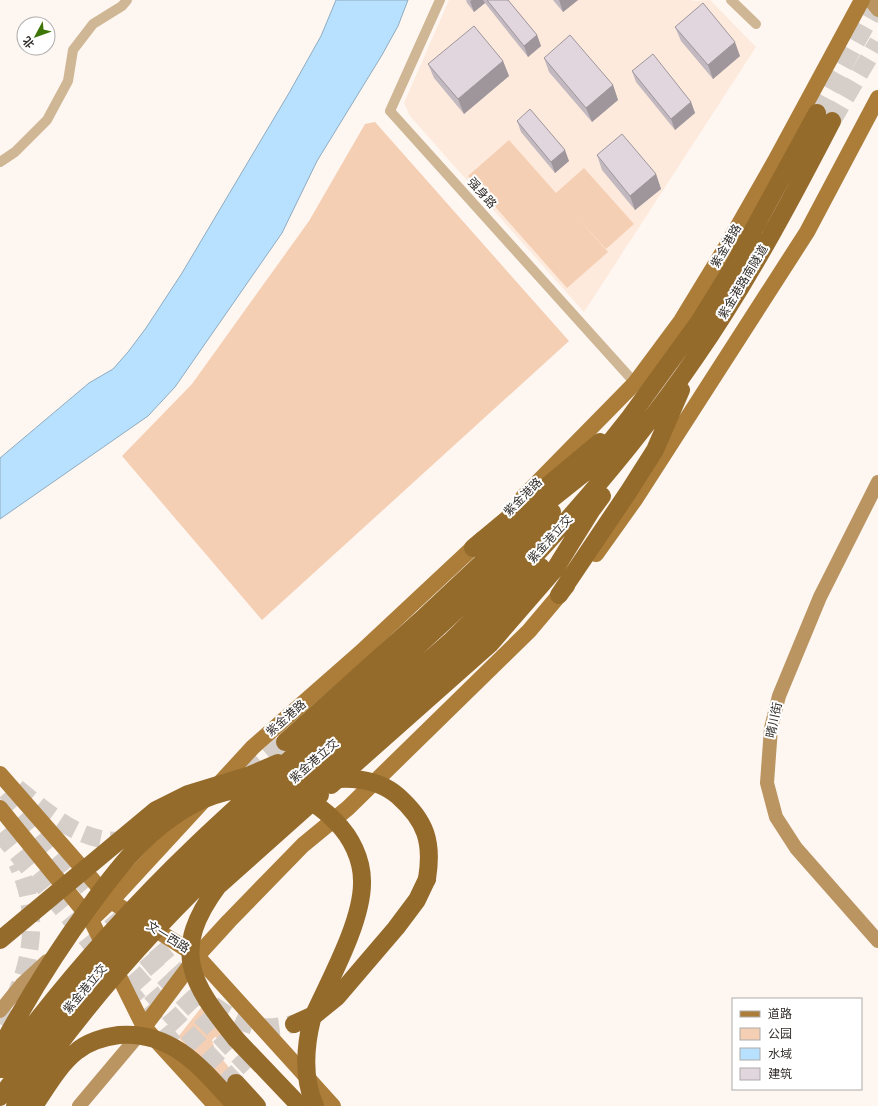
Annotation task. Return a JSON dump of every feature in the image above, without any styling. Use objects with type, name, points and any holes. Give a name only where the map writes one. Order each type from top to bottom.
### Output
[{"type":"highway","name":"紫金港路南隧道","points":[[630,417],[699,322],[825,117],[756,264],[695,359],[639,434]]},
{"type":"highway","points":[[559,595],[655,450],[695,359]]},
{"type":"highway","points":[[285,742],[421,620],[540,509],[588,470],[630,417]]},
{"type":"highway","points":[[473,548],[630,417]]},
{"type":"highway","points":[[15,1106],[86,1011],[173,910],[277,812],[420,690],[509,604],[555,569],[591,511],[614,481],[639,434]]},
{"type":"highway","name":"紫金港立交","points":[[0,1097],[93,978],[172,891],[257,811],[452,640],[509,604],[581,504],[639,434]]},
{"type":"highway","name":"紫金港立交","points":[[0,1069],[85,963],[137,904],[200,842],[304,746],[417,647],[504,564],[588,470]]},
{"type":"highway","points":[[300,1106],[236,1039],[200,992],[193,973],[191,959],[193,938],[198,920],[213,894],[225,880],[426,703],[490,644],[509,604]]},
{"type":"highway","points":[[0,940],[156,810],[188,794],[272,767],[304,746]]},
{"type":"highway","points":[[294,1024],[316,1014],[342,992],[396,928],[417,900],[427,879],[430,863],[425,828],[416,814],[394,793],[379,785],[356,779],[335,780],[306,788]]},
{"type":"highway","points":[[0,1049],[44,972],[69,935],[115,874],[145,840],[174,816],[205,798],[221,792],[260,787],[284,790],[317,805],[342,828],[356,851],[362,880],[358,916],[312,1019],[309,1031],[307,1044],[308,1084],[315,1106]]},
{"type":"highway","points":[[34,1106],[58,1071],[77,1051],[95,1040],[110,1036],[138,1035],[159,1039],[190,1058],[236,1106]]},
{"type":"highway","points":[[250,1068],[285,1106]]},
{"type":"highway","points":[[236,1083],[257,1106]]},
{"type":"main road","name":"紫金港路","points":[[90,920],[111,901],[253,747],[360,653],[473,548],[635,383],[681,321],[726,247],[862,0]]},
{"type":"main road","points":[[144,1027],[197,956],[303,845],[348,808],[524,636],[559,595],[585,569],[609,536],[720,369],[807,232],[878,98]]},
{"type":"main road","name":"文一西路","points":[[0,774],[111,901],[197,956],[333,1106]]},
{"type":"main road","points":[[0,808],[90,920],[144,1027],[216,1106]]},
{"type":"street","points":[[0,162],[15,152],[47,120],[68,81],[73,50],[93,24],[122,6],[128,0]]},
{"type":"street","name":"强身路","points":[[440,0],[390,111],[635,383]]},
{"type":"street","points":[[732,0],[756,24]]},
{"type":"street","points":[[870,0],[878,10]]},
{"type":"street","name":"晴川街","points":[[878,482],[820,598],[779,696],[772,728],[767,783],[776,817],[796,848],[878,941]]},
{"type":"street","points":[[0,1011],[22,984],[90,920]]},
{"type":"street","points":[[79,1106],[144,1027]]},
{"type":"shaded area","points":[[449,0],[710,0],[756,47],[584,312],[410,116],[404,103]]},
{"type":"green space","points":[[375,122],[569,341],[262,620],[122,456],[192,384],[309,221],[365,124]]},
{"type":"green space","points":[[509,140],[556,193],[584,168],[634,224],[606,249],[575,215],[608,252],[567,288],[468,176]]},
{"type":"green space","points":[[204,1004],[242,1059],[227,1042],[215,1037],[212,1040],[215,1050],[231,1070],[245,1106],[243,1106],[178,1037]]},
{"type":"water","points":[[336,0],[408,0],[398,26],[382,55],[317,161],[282,233],[175,387],[148,416],[0,519],[0,458],[89,383],[113,369],[146,328],[182,273],[289,93],[321,36]]},
{"type":"building","points":[[487,0],[508,0],[537,35],[524,46]]},
{"type":"building","points":[[703,3],[735,42],[708,65],[675,27]]},
{"type":"building","points":[[474,26],[503,61],[458,99],[428,64]]},
{"type":"building","points":[[570,35],[613,85],[586,108],[544,58]]},
{"type":"building","points":[[653,54],[691,102],[671,119],[632,71]]},
{"type":"building","points":[[530,109],[565,150],[551,162],[517,121]]},
{"type":"building","points":[[622,134],[656,174],[630,196],[597,155]]},
{"type":"tunnel","points":[[817,113],[878,3]]},
{"type":"tunnel","points":[[832,121],[878,42]]},
{"type":"tunnel","points":[[248,774],[285,742]]},
{"type":"tunnel","points":[[17,788],[55,818],[82,833],[112,841],[129,840]]},
{"type":"tunnel","points":[[6,792],[161,974],[250,1068]]},
{"type":"tunnel","points":[[0,833],[105,961]]},
{"type":"tunnel","points":[[0,1024],[11,1006],[19,986],[26,966],[30,946],[30,904],[25,883],[17,863]]},
{"type":"tunnel","points":[[138,927],[176,971],[220,1010],[237,1019],[260,1027],[294,1024]]},
{"type":"tunnel","points":[[115,952],[172,1016],[236,1083]]},
{"type":"tunnel","points":[[127,988],[182,1053]]}]
